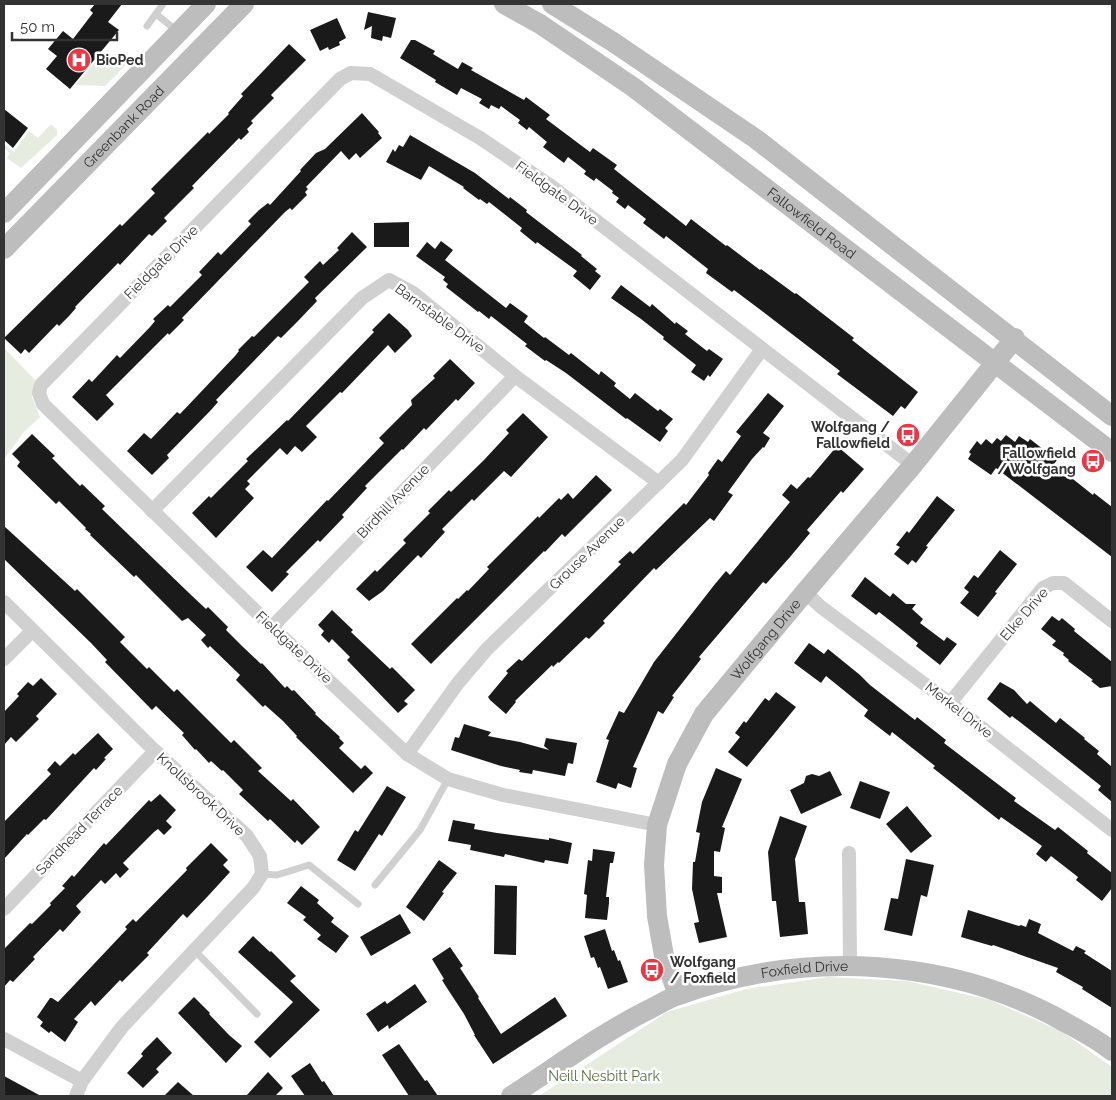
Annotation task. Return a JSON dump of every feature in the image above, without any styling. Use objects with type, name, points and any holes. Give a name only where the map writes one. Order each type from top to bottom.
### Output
[{"type":"main road","name":"Greenbank Road","points":[[4,249],[244,4]]},
{"type":"main road","name":"Fallowfield Road","points":[[504,4],[569,42],[633,87],[1112,452]]},
{"type":"main road","points":[[552,4],[613,42],[756,139],[1015,338],[1112,416]]},
{"type":"main road","name":"Greenbank Road","points":[[4,213],[178,33],[201,6]]},
{"type":"main road","name":"Wolfgang Drive","points":[[678,995],[664,956],[657,916],[654,865],[657,825],[677,764],[704,714],[913,465],[1015,338]]},
{"type":"main road","name":"Foxfield Drive","points":[[511,1096],[623,1022],[678,995],[762,972],[850,965],[930,973],[997,991],[1053,1015],[1112,1051]]},
{"type":"street","name":"Fieldgate Drive","points":[[657,825],[503,795],[448,780],[407,754],[272,627],[44,404],[39,393],[41,385],[340,80],[351,73],[370,74],[480,138],[551,186],[913,465]]},
{"type":"street","name":"Barnstable Drive","points":[[152,511],[362,298],[389,280],[412,293],[515,376],[660,483]]},
{"type":"street","name":"Grouse Avenue","points":[[407,754],[458,683],[487,649],[682,460],[762,349]]},
{"type":"street","name":"Birdhill Avenue","points":[[272,627],[515,376]]},
{"type":"street","name":"Elke Drive","points":[[950,703],[1044,588],[1053,583],[1064,583],[1112,621]]},
{"type":"street","name":"Merkel Drive","points":[[805,592],[821,607],[950,703],[1112,830]]},
{"type":"street","name":"Knollsbrook Drive","points":[[4,602],[155,751],[247,836],[260,856],[262,874]]},
{"type":"street","points":[[4,659],[32,631]]},
{"type":"street","name":"Sandhead Terrace","points":[[4,909],[155,751]]},
{"type":"street","points":[[849,854],[850,965]]},
{"type":"street","points":[[76,1096],[82,1081],[122,1027],[253,888],[262,874]]},
{"type":"street","points":[[4,1038],[82,1081]]},
{"type":"lane","points":[[146,26],[163,4]]},
{"type":"lane","points":[[156,14],[178,33]]},
{"type":"lane","points":[[376,885],[420,830],[448,780]]},
{"type":"lane","points":[[262,874],[277,875],[309,865],[358,904]]},
{"type":"lane","points":[[194,950],[257,1014]]},
{"type":"green space","points":[[99,58],[116,58],[126,65],[105,86],[75,85]]},
{"type":"green space","points":[[51,124],[57,130],[57,135],[21,168],[7,158],[10,153],[4,148],[4,144],[14,152],[29,131],[38,138]]},
{"type":"green space","points":[[4,348],[35,380],[32,397],[40,417],[23,433],[4,459]]},
{"type":"green space","name":"Neill Nesbitt Park","points":[[828,977],[907,981],[990,1000],[1061,1031],[1112,1067],[1112,1095],[539,1096],[667,1012],[746,989]]},
{"type":"building","points":[[95,4],[122,4],[108,22],[119,30],[70,89],[46,69],[57,56],[48,49],[63,31],[73,39],[93,13],[90,10]]},
{"type":"building","points":[[368,12],[396,18],[391,38],[383,36],[382,41],[371,38],[372,26],[364,30]]},
{"type":"building","points":[[337,18],[346,38],[339,42],[340,45],[329,50],[328,47],[320,51],[310,30]]},
{"type":"building","points":[[411,40],[415,40],[435,51],[433,54],[458,69],[462,62],[473,68],[471,70],[524,100],[526,97],[550,115],[546,119],[590,152],[593,148],[617,165],[614,169],[686,226],[691,219],[760,270],[796,293],[854,338],[852,340],[918,392],[905,409],[901,406],[893,416],[837,374],[840,371],[762,311],[734,290],[732,292],[706,273],[708,269],[666,236],[664,239],[643,223],[646,219],[628,205],[625,209],[616,202],[619,198],[612,193],[613,191],[596,178],[594,181],[584,174],[586,171],[568,157],[564,163],[543,147],[547,142],[529,127],[527,130],[518,123],[520,120],[501,106],[499,109],[491,105],[489,109],[479,103],[482,99],[461,88],[457,95],[400,58]]},
{"type":"building","points":[[289,44],[306,60],[271,95],[274,98],[251,121],[253,123],[247,129],[249,132],[241,140],[239,138],[192,186],[194,188],[164,218],[167,221],[152,236],[149,234],[120,265],[118,263],[59,326],[57,324],[29,353],[25,349],[21,354],[4,338],[120,224],[122,226],[155,193],[151,189],[208,132],[209,134],[229,114],[243,96],[241,94]]},
{"type":"building","points":[[4,109],[28,128],[13,148],[4,140]]},
{"type":"building","points":[[362,113],[382,138],[360,158],[356,153],[349,160],[341,151],[306,187],[308,189],[305,192],[307,195],[292,210],[290,208],[285,212],[182,318],[184,320],[169,335],[168,333],[106,395],[114,404],[97,421],[72,397],[89,379],[92,382],[117,355],[120,358],[150,327],[155,321],[153,319],[168,305],[170,307],[202,275],[199,272],[218,252],[221,255],[251,224],[248,221],[268,203],[270,205],[316,153],[325,149]]},
{"type":"building","points":[[410,135],[475,173],[509,199],[510,197],[527,210],[526,212],[582,255],[597,269],[595,271],[601,276],[590,290],[573,276],[577,271],[537,242],[536,244],[520,231],[522,228],[489,202],[487,204],[479,200],[464,187],[429,166],[421,180],[386,162],[393,149],[395,152],[399,145],[403,147]]},
{"type":"building","points":[[409,222],[409,247],[374,247],[374,223]]},
{"type":"building","points":[[352,232],[367,247],[315,298],[317,301],[299,320],[281,338],[278,336],[216,400],[218,402],[167,455],[169,458],[152,475],[127,451],[144,433],[151,439],[177,412],[180,414],[235,356],[238,350],[252,336],[254,337],[309,282],[304,277],[320,261],[323,265],[339,250],[337,248]]},
{"type":"building","points":[[441,241],[453,250],[445,260],[506,308],[510,303],[528,316],[524,322],[544,338],[569,355],[571,353],[599,375],[601,371],[616,383],[614,386],[630,399],[635,393],[658,411],[660,409],[673,419],[665,428],[668,431],[660,442],[626,419],[566,373],[545,361],[525,346],[527,344],[491,316],[489,319],[478,312],[446,287],[448,284],[443,280],[445,277],[416,256],[427,242],[435,249]]},
{"type":"building","points":[[621,285],[650,307],[652,304],[675,324],[676,322],[688,331],[685,334],[707,351],[709,349],[723,359],[710,377],[708,375],[704,381],[691,372],[696,365],[663,339],[664,337],[611,298]]},
{"type":"building","points":[[389,313],[412,336],[395,353],[388,345],[342,393],[340,392],[306,426],[317,437],[302,452],[295,446],[287,455],[280,448],[247,481],[250,484],[245,489],[254,498],[216,538],[192,513],[209,496],[211,498],[248,461],[246,459],[288,421],[374,332],[372,330]]},
{"type":"building","points":[[450,359],[475,383],[458,401],[456,399],[426,430],[424,428],[365,486],[367,488],[342,515],[344,517],[320,542],[318,540],[286,572],[289,574],[272,592],[246,567],[263,550],[272,558],[328,501],[384,443],[379,438],[412,405],[411,400],[435,378],[433,376]]},
{"type":"building","points":[[768,393],[784,406],[763,433],[770,438],[764,448],[752,459],[728,492],[733,495],[714,521],[710,518],[656,570],[654,568],[603,621],[605,623],[589,639],[586,637],[559,663],[553,667],[552,665],[515,701],[506,714],[488,697],[508,673],[506,671],[519,659],[522,661],[621,564],[618,562],[630,551],[633,554],[684,503],[686,505],[709,475],[708,473],[718,459],[722,462],[741,436],[736,432]]},
{"type":"building","points":[[523,413],[548,437],[511,477],[504,471],[474,501],[472,499],[442,529],[445,532],[421,558],[418,555],[383,591],[369,601],[356,589],[375,570],[377,572],[406,543],[403,540],[430,513],[428,511],[484,460],[509,433],[506,430]]},
{"type":"building","points":[[32,434],[55,456],[52,458],[80,486],[82,484],[105,506],[102,509],[206,609],[208,607],[228,627],[226,630],[262,663],[285,688],[287,686],[292,691],[294,690],[315,714],[340,737],[344,743],[339,748],[361,769],[365,765],[373,773],[353,793],[296,737],[283,721],[265,705],[263,707],[236,680],[240,675],[210,646],[208,648],[201,640],[206,635],[188,618],[182,621],[136,575],[134,577],[90,535],[86,528],[59,501],[56,504],[17,466],[20,462],[12,454]]},
{"type":"building","points":[[1006,435],[1015,442],[1019,436],[1028,442],[1030,439],[1057,460],[1054,464],[1093,495],[1094,493],[1112,507],[1112,557],[996,468],[991,475],[968,459],[971,454],[969,452],[977,441],[981,445],[986,439],[992,444],[997,438],[1001,441]]},
{"type":"building","points":[[837,446],[864,469],[843,493],[841,491],[807,530],[810,533],[790,557],[766,584],[763,582],[699,657],[701,659],[672,696],[674,697],[663,714],[658,711],[633,767],[637,768],[631,788],[618,783],[616,789],[596,782],[609,740],[606,739],[619,711],[624,713],[654,662],[726,571],[730,575],[790,502],[782,495],[791,484],[797,489],[808,477],[810,478]]},
{"type":"building","points":[[596,475],[612,490],[565,537],[562,534],[544,551],[431,664],[411,644],[457,598],[468,591],[489,569],[487,567],[538,516],[539,518],[559,498],[561,500],[568,493],[573,499]]},
{"type":"building","points":[[937,496],[955,510],[926,546],[928,547],[916,563],[912,560],[908,565],[894,554],[900,547],[896,545],[907,531],[909,533]]},
{"type":"building","points":[[4,526],[75,591],[77,589],[125,637],[120,642],[147,669],[149,667],[174,692],[177,689],[231,743],[234,740],[262,768],[258,771],[291,801],[293,799],[320,827],[302,845],[297,840],[295,843],[270,819],[268,821],[239,794],[243,790],[223,770],[211,761],[209,763],[195,750],[182,735],[184,733],[156,706],[152,710],[105,662],[107,660],[91,643],[4,559]]},
{"type":"building","points":[[1000,550],[1017,564],[978,617],[960,603],[969,592],[964,588],[974,575],[978,578]]},
{"type":"building","points":[[865,577],[890,597],[893,593],[906,604],[916,604],[912,609],[923,619],[920,623],[944,641],[947,637],[957,644],[940,665],[916,646],[918,643],[879,612],[876,615],[851,596]]},
{"type":"building","points":[[332,610],[353,630],[351,632],[390,669],[392,667],[415,690],[404,701],[408,704],[398,713],[347,660],[350,657],[332,639],[329,643],[321,635],[324,631],[318,625]]},
{"type":"building","points":[[1052,616],[1059,621],[1062,618],[1075,629],[1074,631],[1112,662],[1112,686],[1100,688],[1091,681],[1093,680],[1068,661],[1063,655],[1064,653],[1052,645],[1056,641],[1041,629]]},
{"type":"building","points":[[809,643],[824,654],[828,649],[915,720],[917,717],[946,740],[944,743],[1016,798],[1014,801],[1055,830],[1058,827],[1088,851],[1087,853],[1112,873],[1112,888],[1102,901],[1076,880],[1078,877],[1051,856],[1046,862],[1036,854],[1042,846],[1001,817],[999,820],[933,768],[935,766],[892,732],[890,736],[864,716],[868,710],[826,676],[821,683],[794,663]]},
{"type":"building","points":[[41,678],[57,694],[36,716],[39,719],[16,742],[11,737],[4,745],[4,712],[19,696],[17,694],[28,682],[33,686]]},
{"type":"building","points":[[1000,682],[1014,690],[1027,704],[1030,701],[1056,723],[1060,718],[1099,751],[1097,754],[1112,767],[1112,802],[1098,790],[1101,786],[1012,716],[1010,718],[987,699]]},
{"type":"building","points":[[776,692],[796,707],[747,767],[728,752],[740,737],[735,733],[744,721],[746,723],[765,698],[769,701]]},
{"type":"building","points":[[464,724],[491,732],[488,736],[549,750],[544,746],[546,738],[577,743],[573,764],[568,763],[565,776],[533,770],[532,774],[519,772],[520,770],[451,750],[455,737],[459,738]]},
{"type":"building","points":[[98,733],[113,749],[104,758],[106,759],[96,770],[94,768],[46,820],[44,819],[27,834],[4,859],[4,822],[51,774],[47,770],[55,761],[60,766],[73,753],[75,755]]},
{"type":"building","points":[[716,768],[742,779],[722,827],[725,828],[720,852],[714,851],[714,876],[722,877],[722,893],[717,893],[727,937],[699,943],[694,923],[699,922],[692,889],[693,862],[695,862],[700,833],[696,832],[702,802]]},
{"type":"building","points":[[830,771],[842,795],[801,814],[790,790],[804,783],[806,776],[812,774],[819,776]]},
{"type":"building","points":[[860,781],[890,792],[880,819],[850,808]]},
{"type":"building","points":[[387,786],[406,797],[382,836],[379,834],[355,871],[337,860],[355,830],[358,832]]},
{"type":"building","points":[[160,794],[176,810],[166,821],[172,827],[164,835],[158,829],[154,832],[123,863],[129,869],[120,878],[116,873],[105,884],[101,880],[76,906],[81,912],[63,932],[60,929],[33,957],[35,959],[13,982],[10,980],[4,987],[4,949],[51,905],[50,903],[65,888],[62,886],[72,875],[74,877],[104,843],[106,845],[149,800],[151,802]]},
{"type":"building","points":[[907,806],[932,836],[911,853],[886,824]]},
{"type":"building","points":[[780,816],[807,826],[795,859],[799,902],[805,902],[808,934],[780,937],[776,901],[772,901],[768,852]]},
{"type":"building","points":[[453,820],[475,824],[474,829],[549,840],[549,838],[572,843],[568,864],[545,860],[544,863],[505,854],[504,857],[470,850],[471,845],[448,841]]},
{"type":"building","points":[[211,843],[228,860],[223,865],[230,872],[208,896],[187,918],[183,914],[147,953],[149,955],[122,982],[120,980],[95,1006],[91,1001],[74,1019],[78,1022],[65,1042],[51,1031],[49,1033],[40,1026],[43,1022],[37,1017],[50,998],[58,1002],[127,929],[125,927],[133,919],[136,922]]},
{"type":"building","points":[[593,849],[615,852],[613,863],[610,863],[606,897],[609,897],[607,920],[585,918],[587,895],[584,894],[588,860],[592,861]]},
{"type":"building","points":[[906,859],[934,865],[927,897],[921,895],[912,936],[884,930],[891,898],[898,899]]},
{"type":"building","points":[[439,860],[457,873],[442,892],[444,893],[424,921],[406,907]]},
{"type":"building","points":[[495,885],[517,886],[516,955],[494,954]]},
{"type":"building","points":[[301,886],[319,900],[317,903],[334,918],[331,922],[349,936],[336,953],[317,939],[321,935],[303,920],[306,917],[287,903]]},
{"type":"building","points":[[968,910],[1019,926],[1026,927],[1029,919],[1041,924],[1038,933],[1073,951],[1076,946],[1086,951],[1084,953],[1112,971],[1112,1008],[1082,989],[1083,987],[1056,972],[1058,968],[993,945],[961,937]]},
{"type":"building","points":[[400,914],[411,933],[371,956],[360,937]]},
{"type":"building","points":[[605,929],[612,951],[614,950],[618,961],[620,960],[628,982],[608,989],[600,967],[598,968],[594,957],[591,958],[584,936]]},
{"type":"building","points":[[253,936],[296,976],[290,981],[320,1010],[270,1058],[254,1042],[293,1002],[238,952]]},
{"type":"building","points":[[450,947],[463,966],[460,968],[501,1034],[555,997],[567,1016],[493,1064],[442,980],[444,979],[432,959]]},
{"type":"building","points":[[415,984],[427,1002],[389,1029],[388,1025],[378,1032],[366,1014],[385,1001],[387,1004]]},
{"type":"building","points":[[194,997],[229,1035],[242,1046],[226,1063],[178,1013]]},
{"type":"building","points":[[157,1037],[172,1053],[156,1069],[159,1072],[143,1088],[127,1073],[143,1056],[141,1054],[144,1050]]},
{"type":"building","points":[[399,1044],[438,1096],[409,1096],[382,1055]]},
{"type":"building","points":[[310,1063],[334,1096],[305,1096],[291,1076]]},
{"type":"building","points":[[268,1072],[283,1088],[275,1096],[246,1096]]},
{"type":"building","points":[[4,1076],[41,1096],[4,1096]]},
{"type":"building","points":[[178,1082],[194,1096],[164,1096]]},
{"type":"place","name":"BioPed","points":[[79,60]]},
{"type":"place","name":"Wolfgang / Fallowfield","points":[[908,435]]},
{"type":"place","name":"Fallowfield / Wolfgang","points":[[1093,461]]},
{"type":"place","name":"Wolfgang / Foxfield","points":[[652,970]]}]
